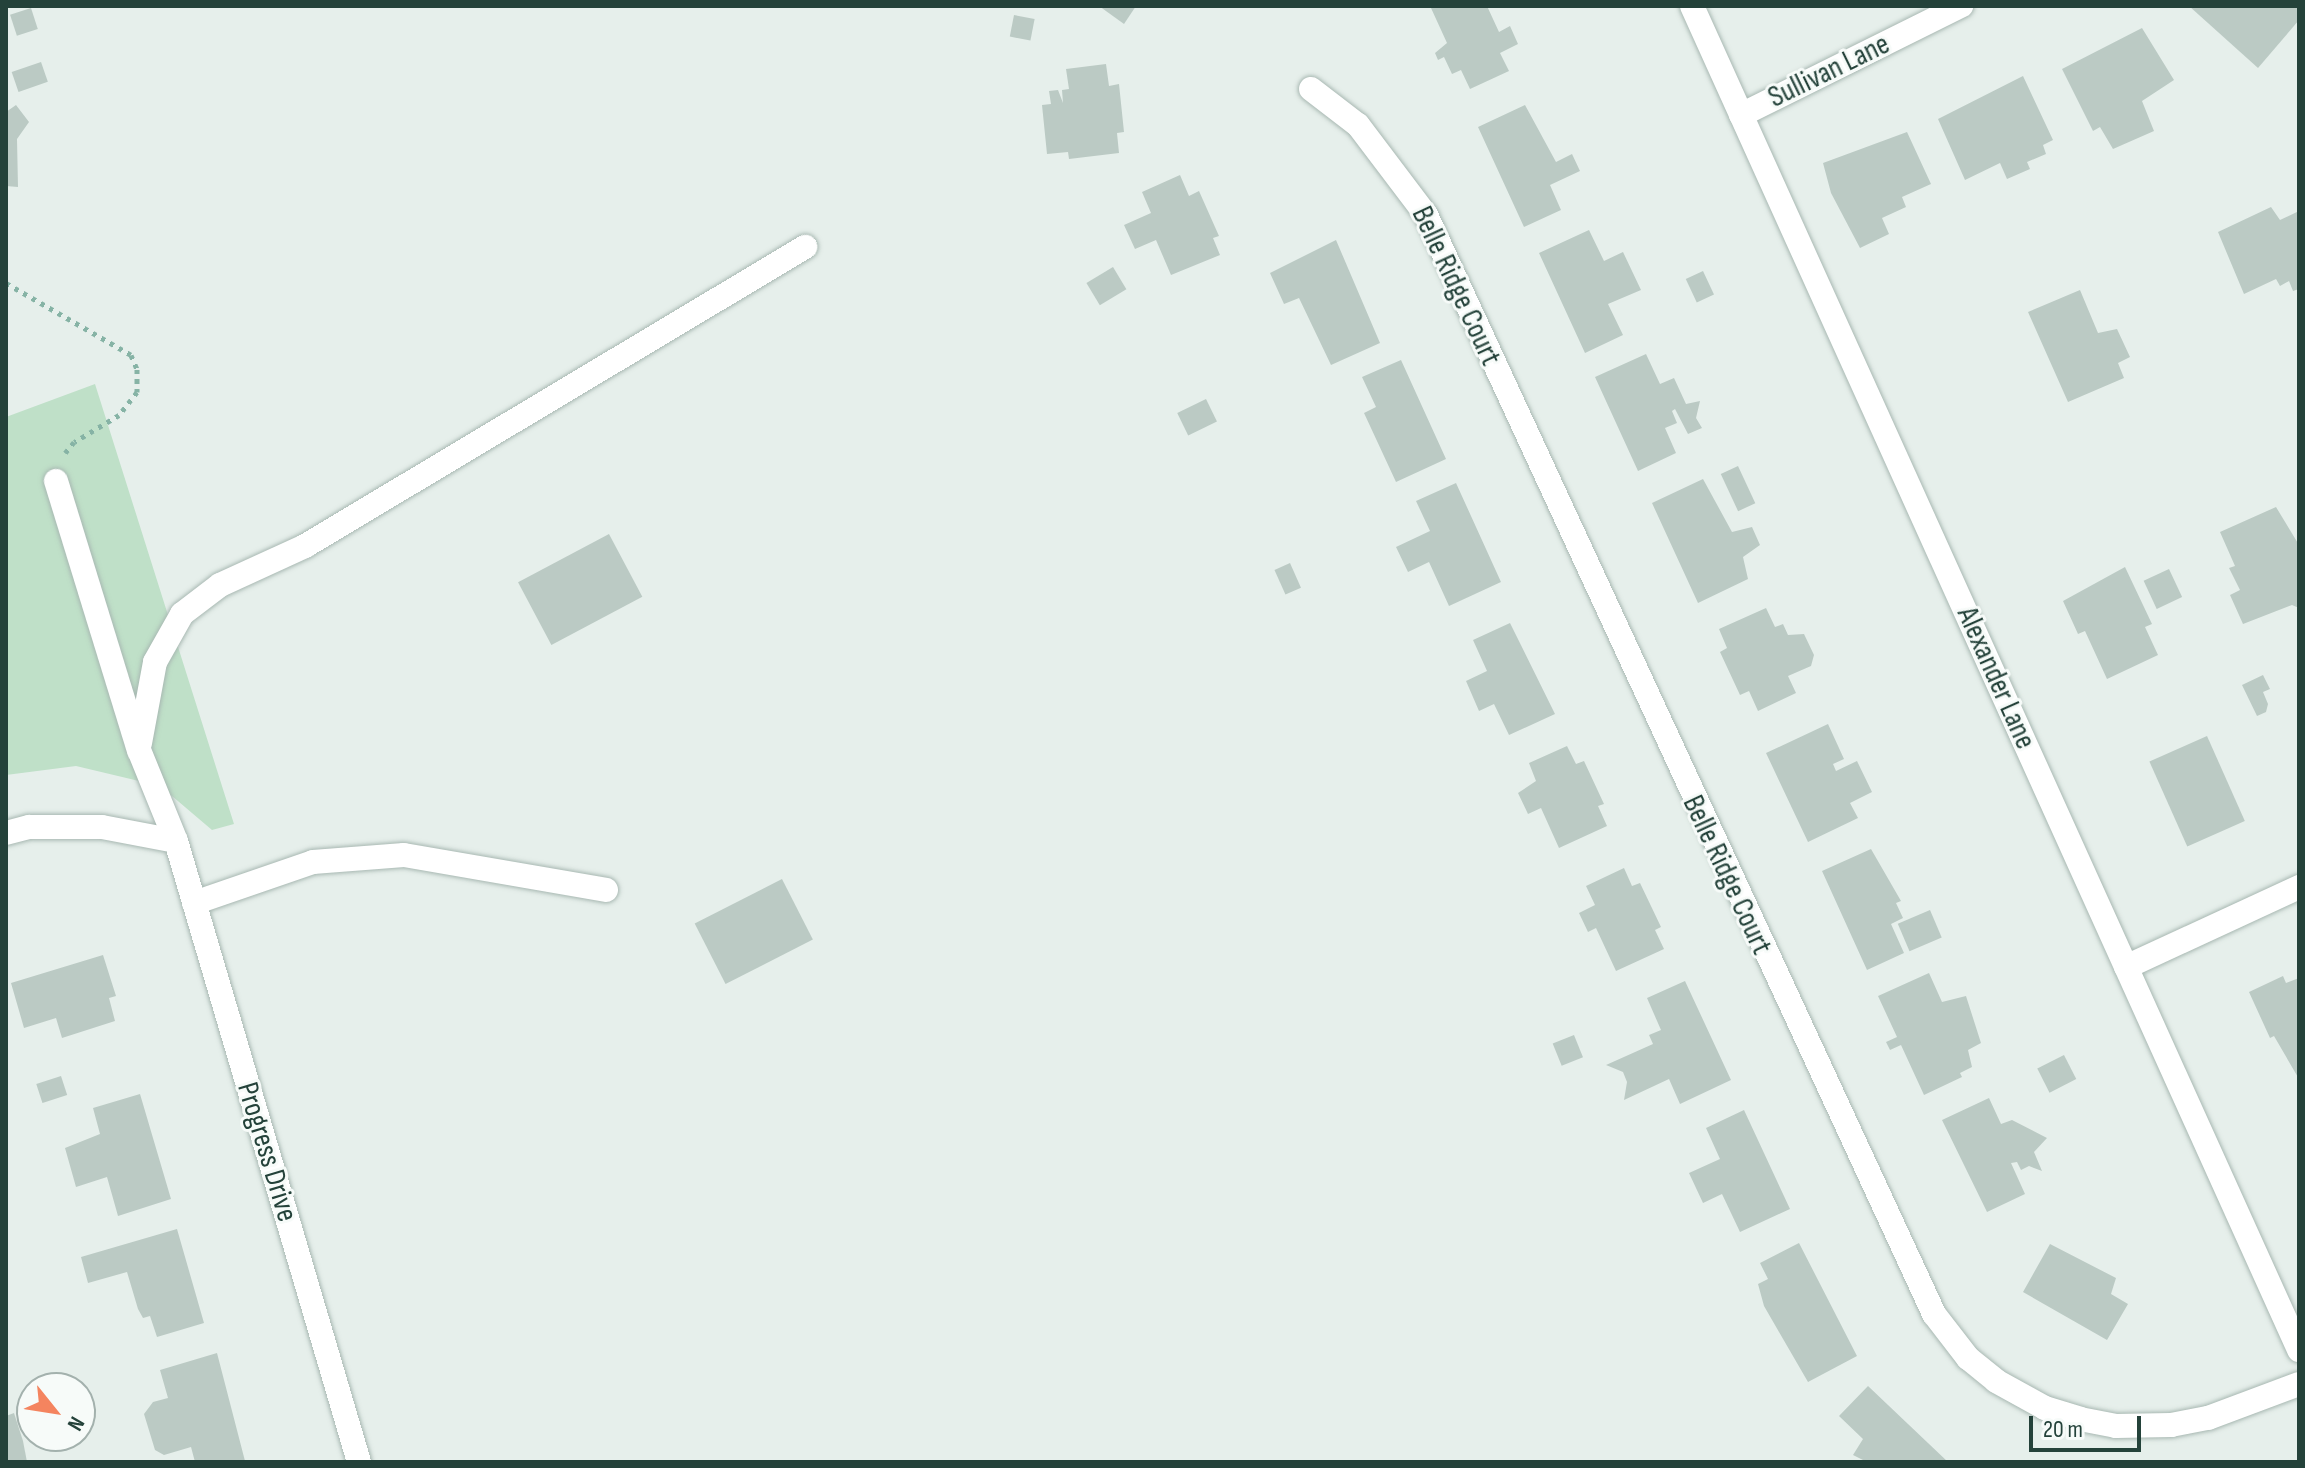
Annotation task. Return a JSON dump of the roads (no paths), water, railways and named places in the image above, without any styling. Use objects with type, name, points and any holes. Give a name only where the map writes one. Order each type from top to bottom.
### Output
[{"type":"street","name":"Alexander Lane","points":[[1692,6],[2299,1350]]},
{"type":"street","name":"Sullivan Lane","points":[[1741,115],[1961,6]]},
{"type":"street","name":"Belle Ridge Court","points":[[1311,89],[1358,125],[1426,215],[1934,1314],[1968,1358],[1996,1381],[2045,1408],[2116,1426],[2171,1425],[2208,1418],[2299,1384]]},
{"type":"street","points":[[139,750],[155,662],[182,614],[220,585],[305,546],[805,247]]},
{"type":"street","name":"Progress Drive","points":[[56,481],[139,750],[176,841],[359,1462]]},
{"type":"street","points":[[6,833],[29,827],[102,827],[176,841]]},
{"type":"street","points":[[194,903],[313,862],[404,855],[606,890]]},
{"type":"street","points":[[2126,967],[2299,887]]}]
